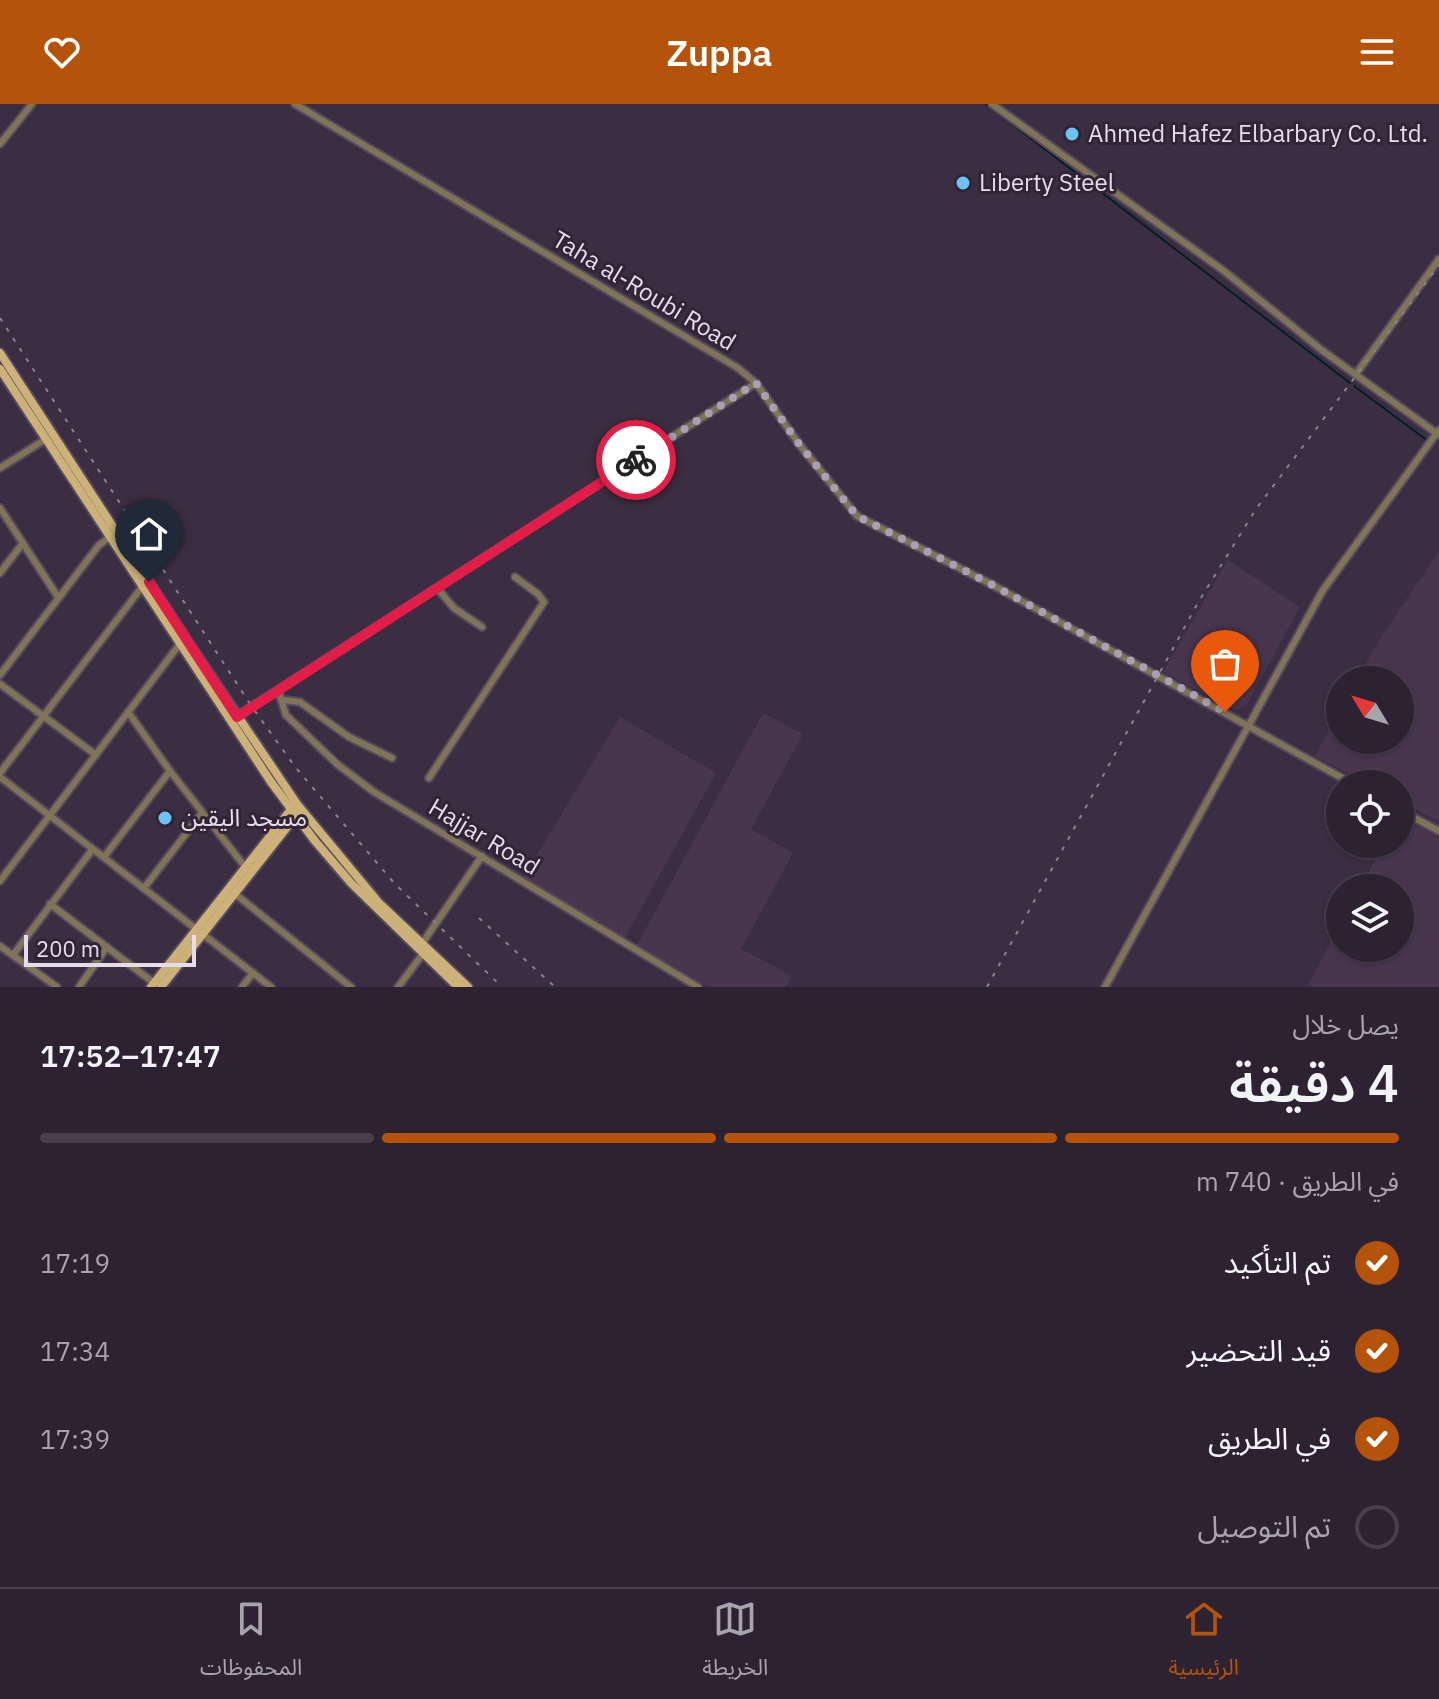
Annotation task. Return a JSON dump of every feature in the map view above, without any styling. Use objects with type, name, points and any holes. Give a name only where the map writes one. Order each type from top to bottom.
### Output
[{"type":"main road","points":[[0,353],[4,370],[46,439],[179,645],[271,782],[297,809]]},
{"type":"main road","points":[[4,370],[237,717],[315,841],[351,883],[458,987]]},
{"type":"main road","points":[[200,931],[246,868],[297,809]]},
{"type":"main road","points":[[155,986],[234,893],[297,809]]},
{"type":"main road","points":[[421,950],[468,987]]},
{"type":"street","points":[[0,144],[32,104]]},
{"type":"street","name":"Taha al-Roubi Road","points":[[295,104],[738,368],[756,383],[799,444],[857,516],[989,583],[1328,770]]},
{"type":"street","points":[[992,104],[1224,271],[1283,321],[1435,437],[1332,576],[1105,987]]},
{"type":"street","points":[[1356,374],[1439,259]]},
{"type":"street","points":[[237,717],[756,383]]},
{"type":"street","points":[[0,468],[46,439]]},
{"type":"street","points":[[1,512],[58,597]]},
{"type":"street","points":[[0,675],[99,545],[110,537]]},
{"type":"street","points":[[0,573],[23,543]]},
{"type":"street","points":[[429,778],[544,602],[515,577]]},
{"type":"street","points":[[142,587],[0,775],[271,987]]},
{"type":"street","points":[[437,588],[454,608],[482,627]]},
{"type":"street","points":[[0,881],[179,645]]},
{"type":"street","points":[[0,684],[96,755]]},
{"type":"street","name":"Hajjar Road","points":[[278,690],[286,715],[337,764],[377,794],[698,987]]},
{"type":"street","points":[[283,700],[300,702],[349,737],[392,758]]},
{"type":"street","points":[[128,712],[246,868]]},
{"type":"street","points":[[104,857],[170,771]]},
{"type":"street","points":[[144,888],[202,813]]},
{"type":"street","points":[[1414,818],[1439,831]]},
{"type":"street","points":[[13,955],[92,850]]},
{"type":"street","points":[[398,987],[482,856]]},
{"type":"street","points":[[0,862],[9,869]]},
{"type":"street","points":[[234,893],[351,987]]},
{"type":"street","points":[[50,904],[155,986]]},
{"type":"street","points":[[0,946],[57,987]]},
{"type":"street","points":[[79,987],[107,947]]},
{"type":"street","points":[[242,987],[253,973]]},
{"type":"shaded area","points":[[1439,551],[1439,822],[1414,808],[1414,770],[1342,770],[1315,756],[1326,736],[1326,754],[1414,754],[1414,666],[1365,666]]},
{"type":"shaded area","points":[[1228,560],[1300,607],[1246,706],[1235,710],[1163,672]]},
{"type":"shaded area","points":[[763,713],[803,734],[751,829],[793,853],[741,949],[792,976],[786,987],[708,987],[636,947]]},
{"type":"shaded area","points":[[620,717],[716,773],[622,943],[519,885]]},
{"type":"shaded area","points":[[1414,824],[1439,838],[1439,987],[1307,987],[1326,951],[1326,962],[1414,962],[1414,874],[1368,874],[1376,858],[1414,858]]},
{"type":"waterway","points":[[986,104],[1350,383]]},
{"type":"waterway","points":[[1354,386],[1428,441]]},
{"type":"railway","points":[[987,987],[1199,601],[1256,509],[1439,265]]},
{"type":"railway","points":[[0,318],[252,707],[296,768],[395,884],[502,987]]},
{"type":"railway","points":[[479,918],[555,987]]},
{"type":"way so far","points":[[636,460],[756,383],[799,444],[857,516],[989,583],[1225,712]]},
{"type":"place","name":"Ahmed Hafez Elbarbary Co. Ltd.","points":[[1072,134]]},
{"type":"place","name":"Liberty Steel","points":[[963,183]]},
{"type":"place","name":"مسجد اليقين","points":[[165,818]]},
{"type":"route","points":[[149,582],[237,717],[636,460]]}]
